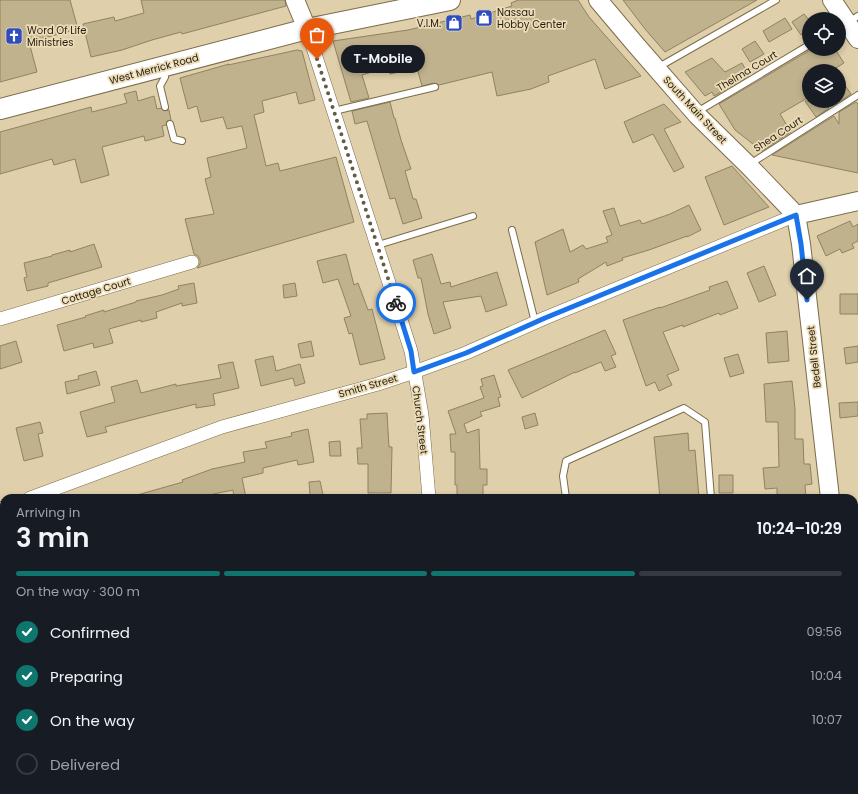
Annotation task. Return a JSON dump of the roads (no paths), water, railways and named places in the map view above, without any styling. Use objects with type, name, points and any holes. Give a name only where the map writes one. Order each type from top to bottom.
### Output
[{"type":"main road","name":"Church Street","points":[[296,0],[307,28]]},
{"type":"main road","name":"West Merrick Road","points":[[0,109],[307,28],[450,0]]},
{"type":"main road","name":"South Main Street","points":[[598,0],[696,113],[796,215]]},
{"type":"main road","points":[[832,0],[858,39]]},
{"type":"main road","name":"Smith Street","points":[[796,215],[858,200]]},
{"type":"main road","name":"Bedell Street","points":[[796,215],[801,244],[830,494]]},
{"type":"street","name":"Church Street","points":[[307,28],[411,351],[422,415],[429,494]]},
{"type":"street","name":"Smith Street","points":[[41,494],[222,427],[378,384],[466,353],[535,322],[796,215]]},
{"type":"street","name":"Cottage Court","points":[[0,320],[192,262]]},
{"type":"lane","points":[[656,68],[773,1]]},
{"type":"lane","name":"Thelma Court","points":[[696,113],[802,49]]},
{"type":"lane","points":[[165,77],[160,86],[165,107]]},
{"type":"lane","points":[[334,111],[435,87]]},
{"type":"lane","name":"Shea Court","points":[[748,165],[858,95]]},
{"type":"lane","points":[[170,124],[174,139],[182,141]]},
{"type":"lane","points":[[378,245],[473,216]]},
{"type":"lane","points":[[512,230],[535,322]]},
{"type":"lane","points":[[565,494],[563,476],[566,461],[684,408],[705,422],[711,494]]},
{"type":"place","name":"Nassau Hobby Center","points":[[484,18]]},
{"type":"place","name":"V.I.M.","points":[[454,23]]},
{"type":"place","name":"Word Of Life Ministries","points":[[14,36]]},
{"type":"place","name":"T-Mobile","points":[[317,59]]}]
